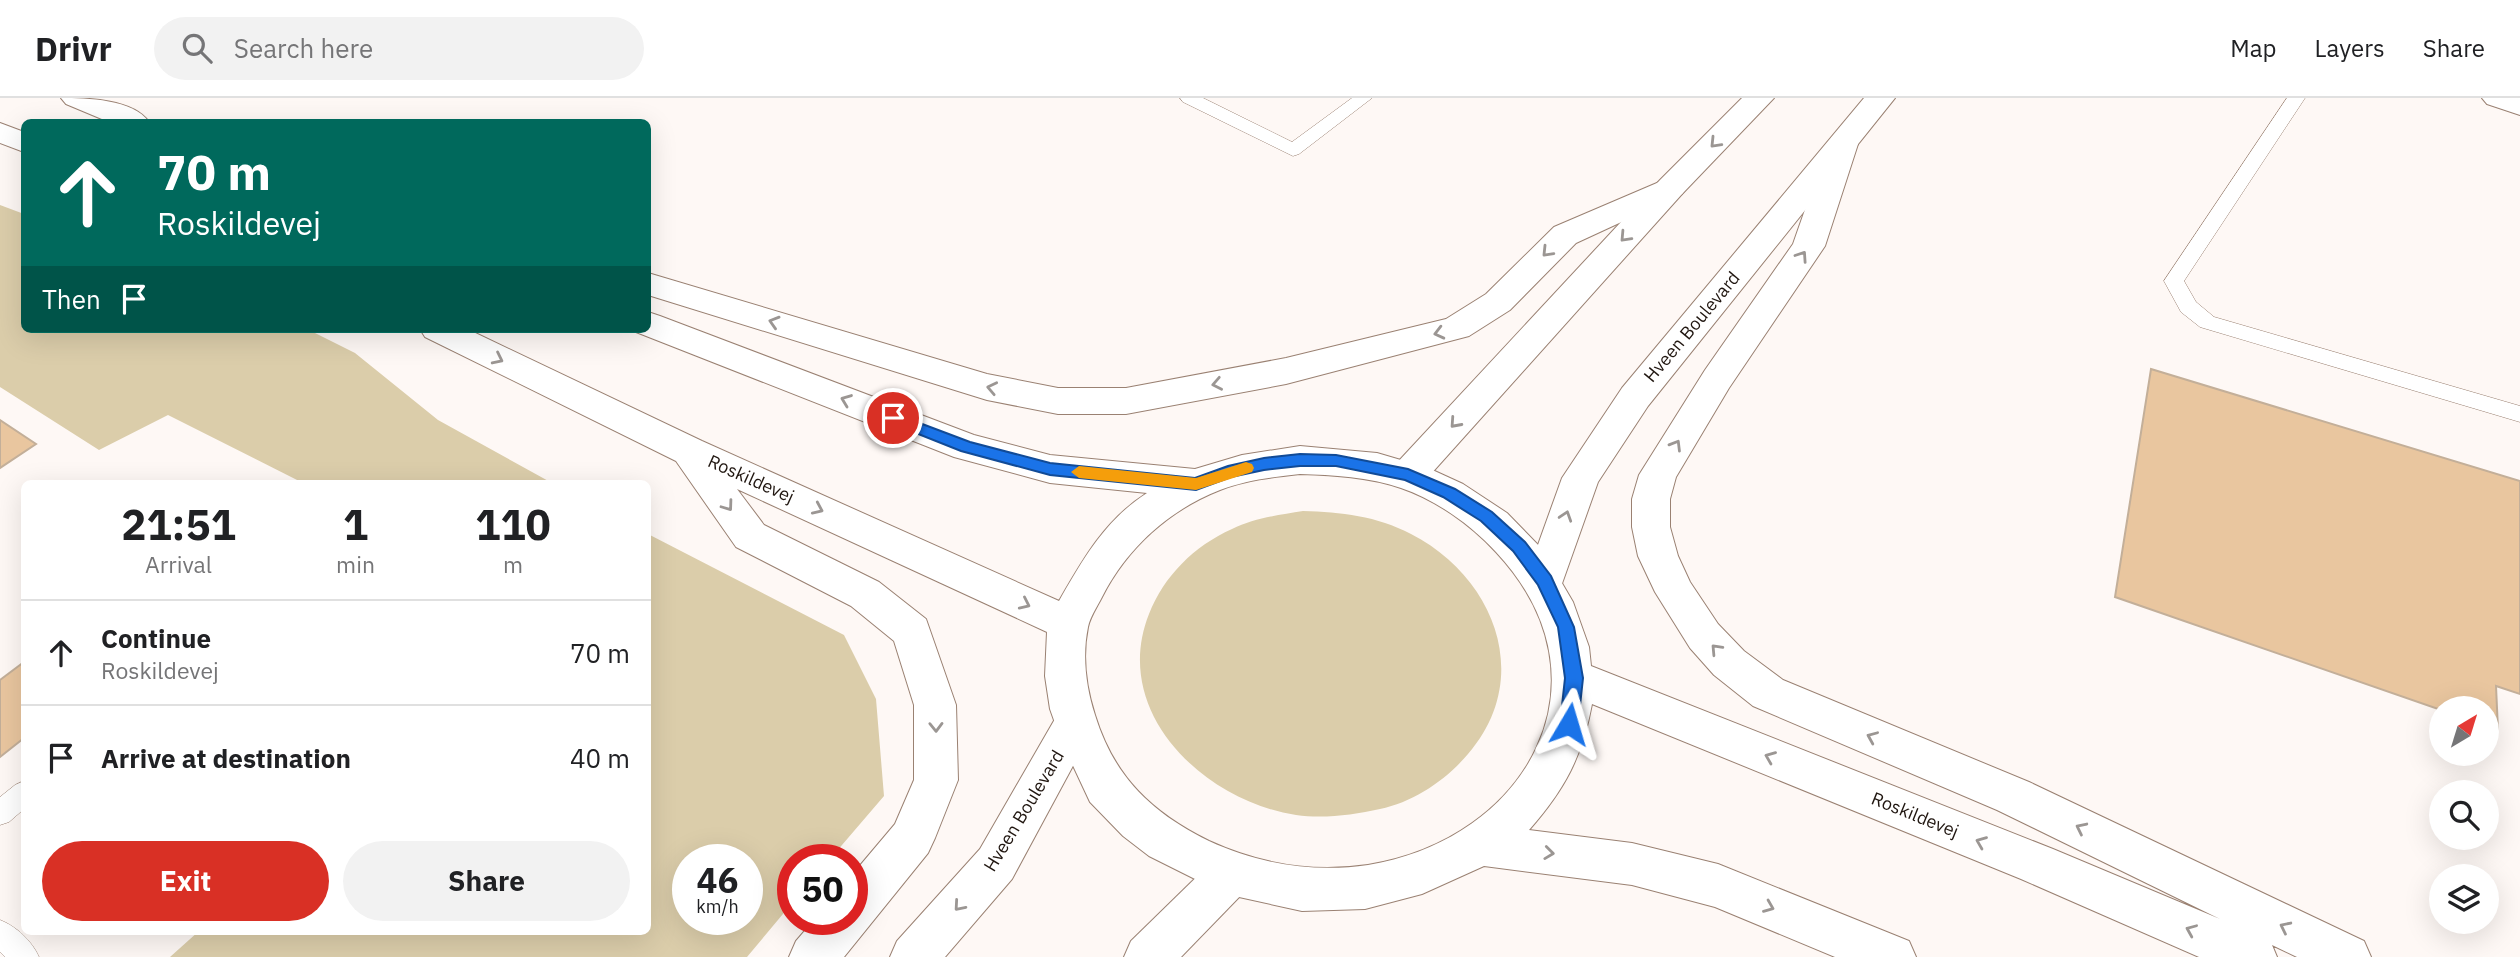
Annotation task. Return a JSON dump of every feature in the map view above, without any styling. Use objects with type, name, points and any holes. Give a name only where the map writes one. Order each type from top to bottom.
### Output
[{"type":"main road","points":[[76,98],[127,119]]},
{"type":"main road","points":[[1408,475],[1671,187],[1759,98]]},
{"type":"main road","name":"Hveen Boulevard","points":[[1545,581],[1581,478],[1634,397],[1880,98]]},
{"type":"main road","points":[[2497,98],[2520,106]]},
{"type":"main road","points":[[0,132],[21,142]]},
{"type":"main road","points":[[1843,144],[1809,246],[1717,379],[1658,475],[1651,499],[1651,527],[1658,556],[1675,592],[1703,636],[1729,663],[1768,693],[2013,796],[2347,957]]},
{"type":"main road","points":[[651,285],[987,387],[1058,401],[1126,401],[1286,372],[1457,328],[1499,302],[1565,234],[1671,187]]},
{"type":"main road","points":[[651,325],[967,447],[1050,469],[1196,484]]},
{"type":"main road","name":"Roskildevej","points":[[445,333],[689,451],[1069,624]]},
{"type":"main road","points":[[689,451],[750,536],[865,594],[912,631],[935,705],[936,780],[912,838],[868,892]]},
{"type":"main road","points":[[1300,460],[1336,460],[1408,475],[1449,493],[1487,517],[1519,546],[1545,581],[1566,627],[1574,678],[1569,724],[1552,769],[1522,810],[1482,845],[1426,873],[1363,888],[1296,888],[1230,875],[1160,838],[1105,787],[1074,726],[1065,667],[1069,624],[1094,571],[1121,536],[1156,506],[1196,484],[1228,472],[1300,460]]},
{"type":"main road","name":"Roskildevej","points":[[1574,678],[2037,864],[2253,957]]},
{"type":"main road","name":"Hveen Boulevard","points":[[914,957],[996,864],[1074,726]]},
{"type":"main road","points":[[1482,845],[1632,864],[1718,886],[1892,957]]},
{"type":"main road","points":[[1148,957],[1230,875]]},
{"type":"main road","points":[[813,957],[832,935]]},
{"type":"lane","points":[[1189,98],[1293,150],[1363,98]]},
{"type":"lane","points":[[2296,98],[2174,281],[2188,307],[2207,322],[2520,414]]},
{"type":"lane","points":[[0,813],[21,796]]},
{"type":"lane","points":[[0,933],[25,957]]},
{"type":"shaded area","points":[[0,205],[21,213],[21,333],[315,333],[355,353],[438,420],[547,480],[297,480],[168,415],[99,450],[0,387]]},
{"type":"shaded area","points":[[1303,511],[1358,516],[1411,534],[1440,553],[1465,576],[1483,602],[1496,632],[1501,662],[1499,694],[1488,724],[1468,754],[1450,773],[1428,789],[1393,806],[1349,815],[1306,816],[1262,806],[1229,791],[1199,771],[1173,746],[1154,717],[1143,685],[1140,650],[1149,614],[1163,587],[1182,564],[1205,544],[1240,525]]},
{"type":"shaded area","points":[[651,536],[844,635],[876,699],[884,796],[843,844],[777,844],[777,921],[747,957],[170,957],[195,935],[651,935]]},
{"type":"building","points":[[2151,369],[2520,481],[2520,694],[2496,686],[2496,696],[2429,696],[2429,706],[2115,597]]},
{"type":"building","points":[[0,420],[36,444],[0,468]]},
{"type":"building","points":[[21,664],[21,740],[0,757],[0,680]]},
{"type":"slow traffic","points":[[1079,472],[1196,484],[1246,468]]},
{"type":"route","points":[[893,418],[967,447],[1050,469],[1196,484],[1228,472],[1264,464],[1336,460],[1408,475],[1449,493],[1487,517],[1519,546],[1545,581],[1566,627],[1574,678],[1569,724]]}]
